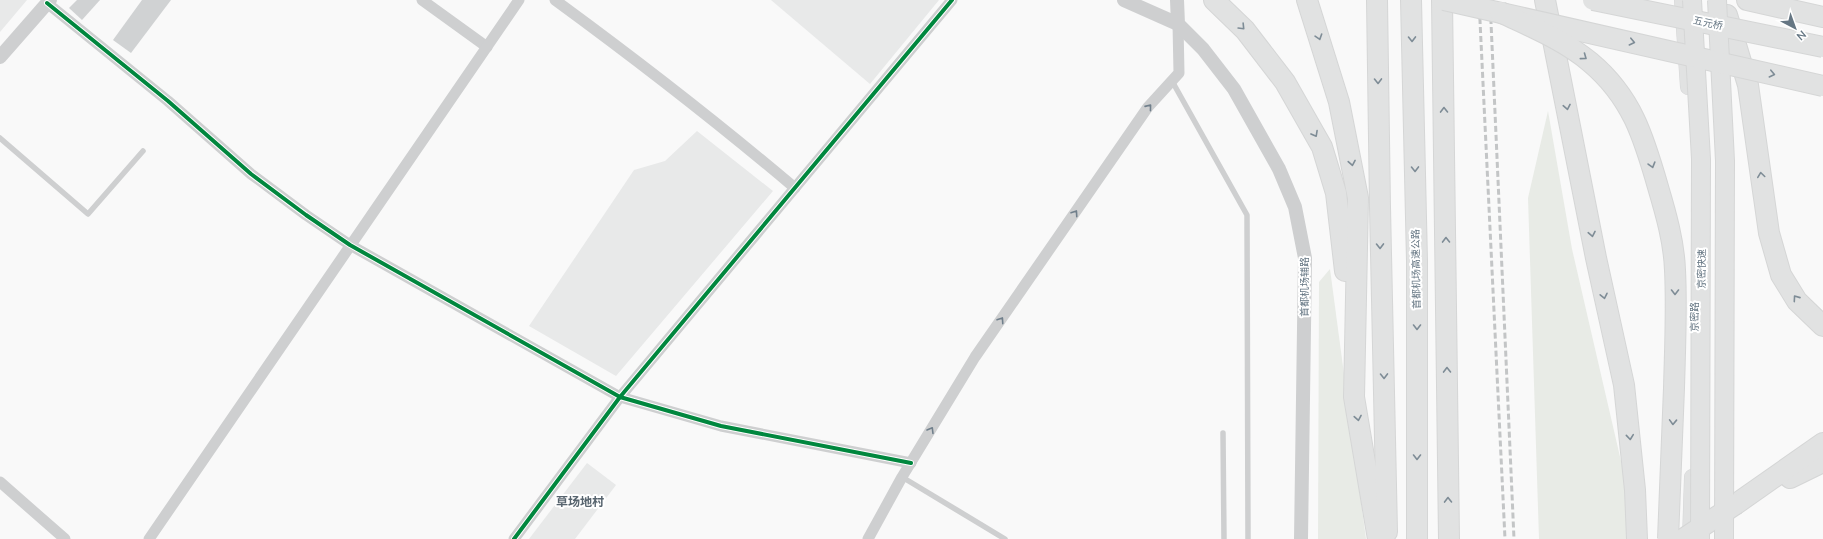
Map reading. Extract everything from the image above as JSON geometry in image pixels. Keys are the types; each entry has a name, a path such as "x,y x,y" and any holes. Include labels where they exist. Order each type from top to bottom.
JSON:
{"highway":[{"path":"1214,0 1245,30 1285,82 1322,146 1336,194 1343,244 1354,397 1378,539"},
{"path":"1307,0 1339,102 1358,198 1354,397"},
{"path":"1377,0 1380,207 1388,539"},
{"name":"首都机场高速公路","path":"1411,0 1417,260 1417,539"},
{"path":"1449,539 1443,0 1823,86"},
{"path":"1545,0 1596,258 1624,385 1635,490 1637,539"},
{"name":"五元桥","path":"1593,0 1823,47"},
{"name":"京密快速","path":"1692,0 1701,159 1700,539"},
{"path":"1747,0 1823,17"},
{"path":"1723,5 1748,85 1769,233 1781,276 1797,302 1823,326"},
{"path":"1723,5 1725,161 1724,539"},
{"path":"1500,12 1568,46 1590,62 1609,81 1623,99 1635,118 1644,138 1666,215 1675,269 1675,342 1668,539"},
{"path":"1683,539 1823,443"},
{"path":"1736,504 1823,462"}],"main road":[{"name":"京密路","path":"1682,0 1693,164 1694,373 1690,539"}],"street":[{"path":"422,0 487,46"},
{"path":"149,539 519,0"},
{"path":"555,0 638,61 740,141 795,188"},
{"path":"514,539 620,397 952,0"},
{"path":"1124,0 1178,24"},
{"path":"868,539 902,477 989,338 1148,107 1179,73 1177,0"},
{"path":"0,57 48,1 168,101 251,174 306,215 350,245 620,397 721,426 911,463"},
{"name":"首都机场辅路","path":"1178,24 1203,49 1234,89 1279,169 1295,208 1305,258 1301,539"},
{"path":"0,482 65,539"}],"lane":[{"path":"1172,81 1247,215 1248,539"},
{"path":"0,138 88,214 143,151"},
{"path":"1223,433 1224,539"},
{"path":"902,477 1005,539"}],"shaded area":[{"path":"0,0 27,0 0,32"},
{"path":"771,0 939,0 870,84"},
{"path":"1548,111 1572,249 1639,539 1539,539 1528,198"},
{"path":"697,131 773,191 616,376 529,326 634,170 665,161"},
{"path":"1330,269 1366,539 1318,539 1319,282"},
{"path":"587,463 616,485 575,539 529,539"}],"building":[{"path":"77,0 100,0 82,20 69,8"},
{"path":"142,0 171,0 131,53 113,40"}],"railway":[{"path":"1479,0 1505,539"},
{"path":"1490,0 1514,539"}],"cycle path":[{"path":"514,539 620,397 952,0"},
{"path":"47,3 168,101 251,174 306,215 350,245 620,397 721,426 911,463"}],"district":[{"name":"草场地村","path":"580,501"}]}
